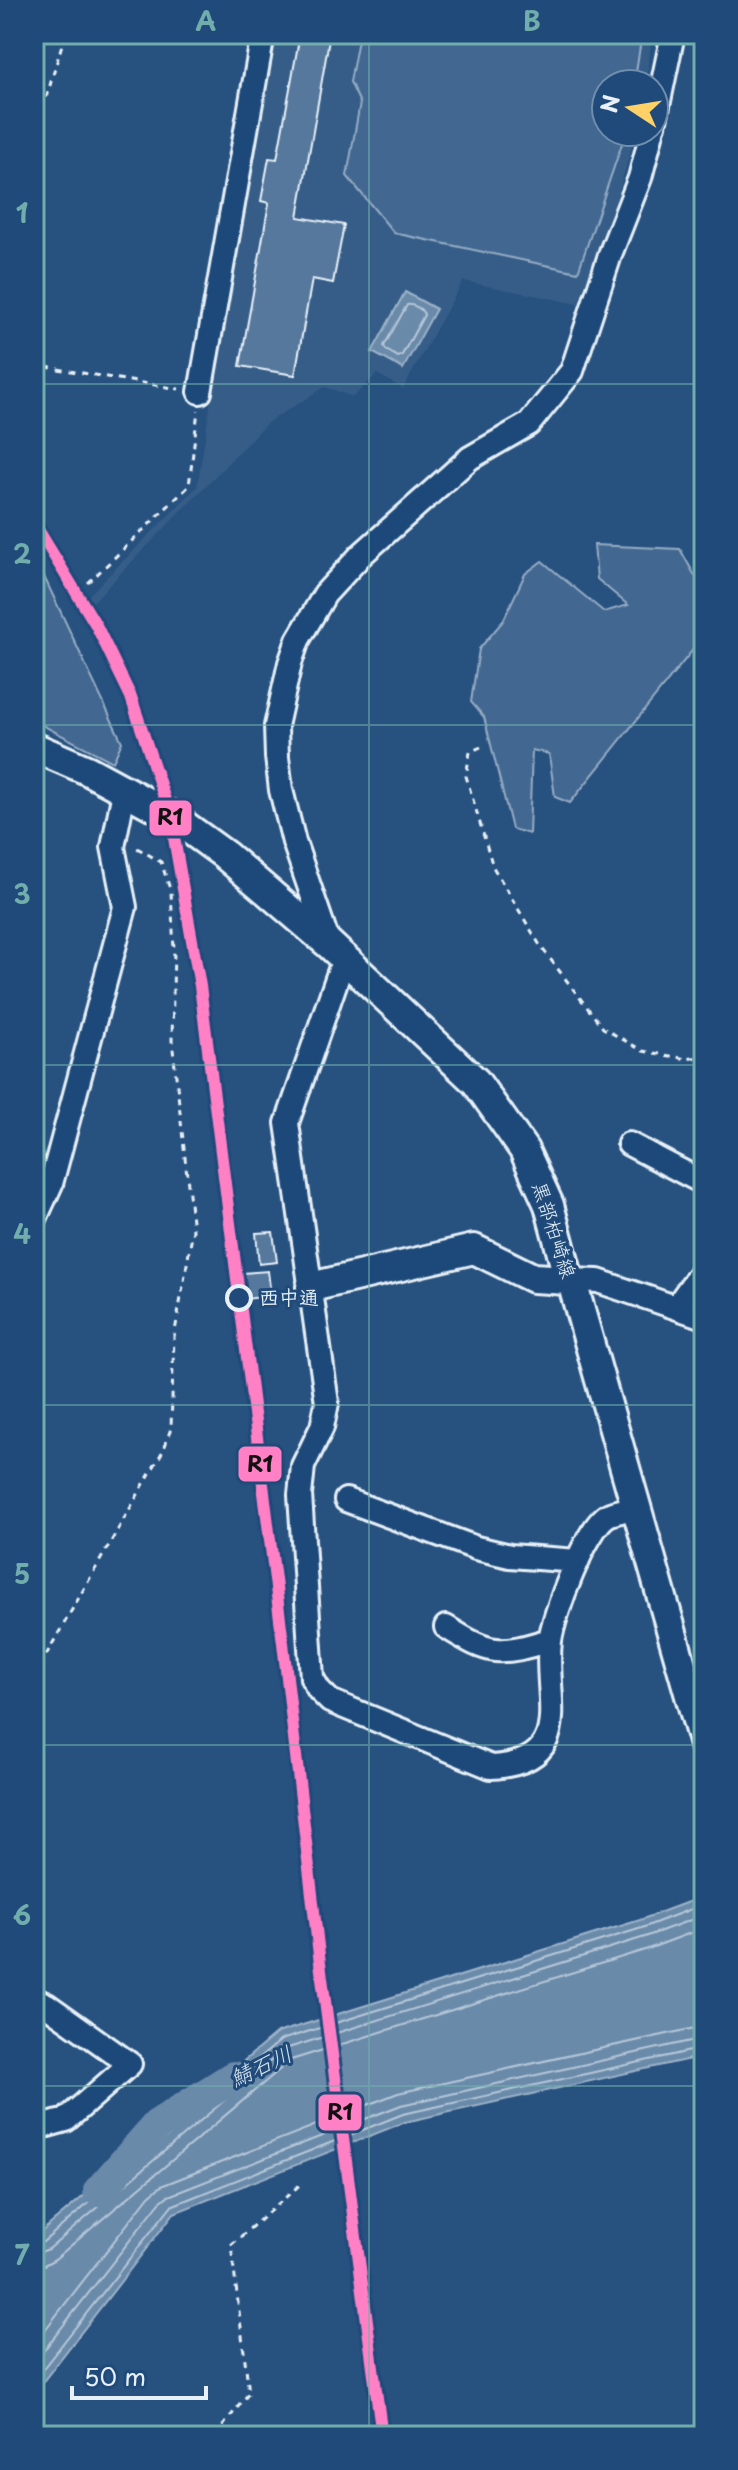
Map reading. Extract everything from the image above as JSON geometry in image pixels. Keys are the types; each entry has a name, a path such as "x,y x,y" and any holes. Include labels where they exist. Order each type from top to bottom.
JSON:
{"main road":[{"name":"黒部柏崎線","path":"34,747 87,770 170,815 225,855 337,951 476,1082 514,1134 549,1205 637,1507 698,1694 704,1745"},
{"path":"311,1287 474,1249 533,1278 569,1280"}],"street":[{"path":"200,392 263,34"},
{"path":"666,68 673,34"},
{"path":"637,1507 607,1516 596,1525 562,1598 550,1640 553,1721 547,1737 533,1757 511,1766 491,1767 330,1701 312,1678 300,1495 303,1466 322,1427 327,1403 287,1123 337,951 294,842 281,790 276,726 298,640 325,594 361,555 470,458 529,424 572,371 648,148"},
{"path":"34,1221 51,1184 125,907 113,847 124,792"},
{"path":"629,1144 704,1183"},
{"path":"676,1307 704,1268"},
{"path":"569,1280 598,1281 704,1317"},
{"path":"346,1500 476,1548 510,1556 578,1561"},
{"path":"446,1627 487,1650 509,1650 550,1640"},
{"path":"34,1999 130,2064 66,2120 34,2131"}],"path":[{"path":"34,118 46,99 65,34"},
{"path":"34,365 200,392 189,486 88,583"},
{"path":"481,747 470,752 466,776 493,867 541,947 603,1028 643,1051 687,1059 704,1056"},
{"path":"34,1676 164,1449 171,1428 174,1337 193,1230 172,1040 174,950 171,892 161,862 126,842 113,847"},
{"path":"215,2436 249,2393 231,2245 302,2183"}],"shaded area":[{"path":"270,34 652,34 648,68 590,68 590,148 631,148 615,205 578,304 463,281 403,389 377,374 353,397 325,387 267,423 88,607 85,599 197,487"},
{"path":"359,34 642,34 637,68 590,68 590,148 621,148 578,272 394,233 347,176 360,103 350,82"},
{"path":"594,545 680,549 704,592 704,636 570,803 555,797 549,754 532,750 529,834 512,829 484,717 471,702 479,649 503,621 525,574 542,561 604,612 628,605 597,579"},
{"path":"34,560 122,742 113,762 34,721"}],"water":[{"path":"405,292 436,309 403,369 372,352"},
{"path":"704,1896 704,2056 405,2122 174,2213 34,2393 34,2238 277,2033 640,1920"}],"building":[{"path":"300,34 330,34 298,217 344,225 333,283 312,279 295,375 240,366 269,203 261,201 269,158 277,159"},
{"path":"273,1232 277,1262 259,1264 256,1233"},
{"path":"268,1271 271,1296 246,1299 243,1273"}],"waterway":[{"name":"鯖石川","path":"99,2191 157,2125 233,2077"}],"transit line":[{"name":"R1","path":"34,523 96,625 131,697 170,815 200,986 319,1955 382,2436"}],"place":[{"name":"西中通","path":"239,1298"}]}
